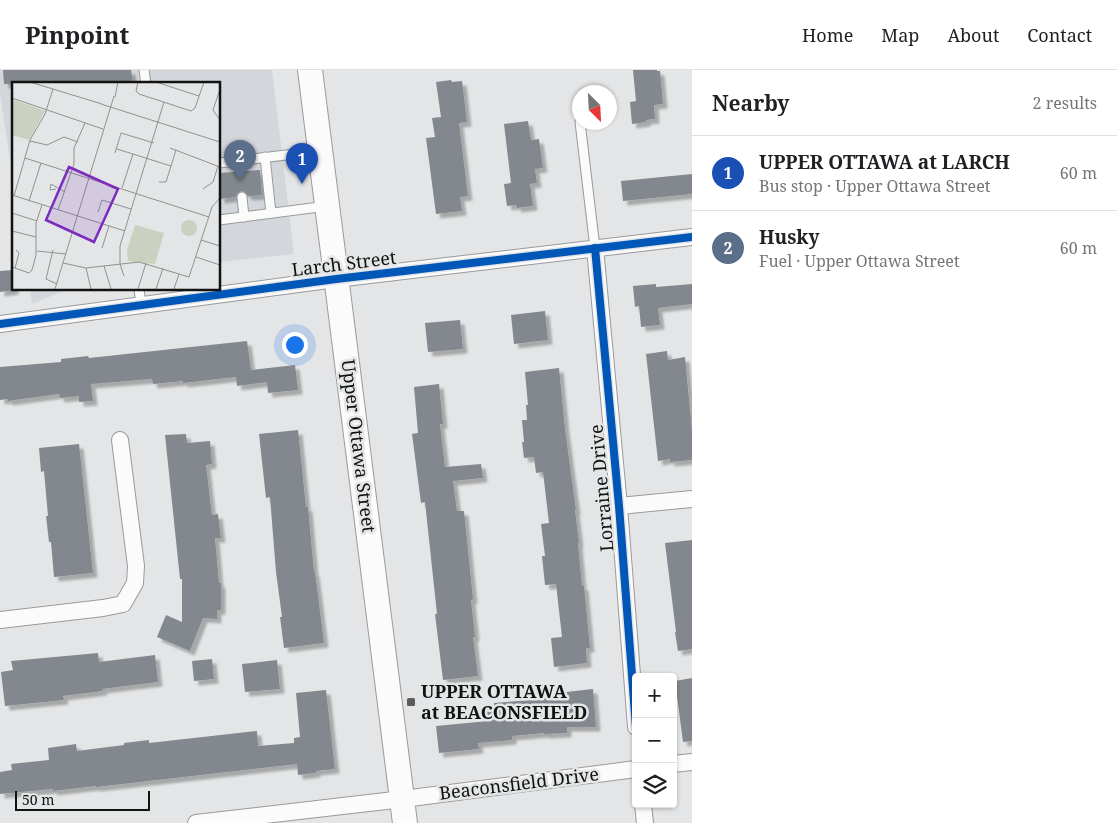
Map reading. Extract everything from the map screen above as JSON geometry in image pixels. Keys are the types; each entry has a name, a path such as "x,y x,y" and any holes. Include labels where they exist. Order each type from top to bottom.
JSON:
{"main road":[{"name":"Upper Ottawa Street","path":"310,70 405,823"}],"street":[{"name":"Larch Street","path":"0,324 336,279 692,237"},
{"name":"Lorraine Drive","path":"595,248 619,506 635,718"},
{"path":"0,620 123,604 135,583 136,566 120,440"},
{"path":"619,506 692,499"},
{"path":"677,764 692,762"},
{"name":"Beaconsfield Drive","path":"196,823 632,770"},
{"path":"643,808 645,823"}],"lane":[{"path":"581,130 595,248"},
{"path":"220,163 320,151"},
{"path":"265,158 271,213"},
{"path":"237,161 239,172"},
{"path":"242,197 244,216"},
{"path":"220,220 327,206"},
{"path":"139,290 140,305"}],"shaded area":[{"path":"0,70 272,70 294,254 220,262 220,82 12,82 12,171 0,95"},
{"path":"30,290 66,290 32,304"}],"building":[{"path":"3,70 131,70 133,82 12,82 12,84 4,84"},
{"path":"633,70 660,71 663,104 654,105 655,119 632,124 630,102 636,101"},
{"path":"451,80 452,82 462,81 467,122 459,123 468,196 460,197 462,211 436,214 426,138 435,137 432,118 441,117 436,82"},
{"path":"528,121 531,140 539,139 543,168 535,169 537,183 530,184 533,206 517,208 516,205 507,206 504,184 511,183 504,124"},
{"path":"260,170 262,195 248,196 245,192 241,191 236,197 220,199 220,173"},
{"path":"692,174 692,194 623,201 621,181"},
{"path":"12,270 12,290 14,290 0,292 0,271"},
{"path":"656,284 656,287 692,284 692,304 658,308 660,325 641,327 639,306 635,307 633,286"},
{"path":"545,311 548,340 514,344 511,315"},
{"path":"460,320 463,349 428,352 425,323"},
{"path":"247,341 251,370 295,365 298,390 268,393 267,382 237,386 236,377 183,383 183,381 153,384 152,379 91,384 93,401 79,402 79,396 60,398 59,394 8,401 8,399 0,400 0,367 61,362 61,359 88,356 89,358"},
{"path":"667,351 668,360 685,357 692,430 692,460 670,462 670,459 658,461 646,354"},
{"path":"559,368 590,648 586,648 587,663 554,667 551,638 562,637 556,584 545,585 542,556 545,556 541,524 549,523 543,472 536,473 534,457 524,458 522,420 527,420 526,405 528,405 525,372"},
{"path":"439,384 443,424 440,424 445,467 481,464 483,478 453,481 457,511 464,511 473,599 471,600 475,637 473,637 478,676 443,680 425,502 421,503 412,434 418,433 414,387"},
{"path":"298,430 324,643 284,648 270,497 266,498 259,434"},
{"path":"186,434 187,443 210,441 212,464 206,465 212,515 218,514 221,538 215,538 219,583 221,583 221,610 217,610 217,619 203,618 190,651 157,637 166,615 182,622 182,579 180,579 165,435"},
{"path":"79,444 93,573 54,577 51,542 49,542 46,516 48,516 44,471 41,472 39,448"},
{"path":"692,540 692,649 678,651 665,543"},
{"path":"98,653 99,662 155,655 158,682 63,696 64,700 5,706 1,672 13,670 11,661"},
{"path":"212,659 214,679 194,681 192,661"},
{"path":"277,660 280,689 245,692 242,664"},
{"path":"692,678 692,741 683,742 677,696 677,681"},
{"path":"593,689 596,727 567,727 567,733 512,736 512,740 478,743 479,749 439,753 436,726 488,721 487,712 494,711 494,703 530,700 530,695"},
{"path":"326,690 335,769 298,775 297,764 96,787 0,794 0,772 12,770 11,764 49,760 48,748 76,744 77,751 149,740 149,743 257,731 258,746 294,743 294,738 300,737 296,693"}],"cycle path":[{"path":"0,324 336,279 692,237"},
{"path":"595,248 619,506 635,718"}],"place":[{"name":"Husky","path":"240,181"},
{"name":"UPPER OTTAWA at LARCH","path":"302,184"},
{"name":"UPPER OTTAWA at BEACONSFIELD","path":"411,702"}]}
